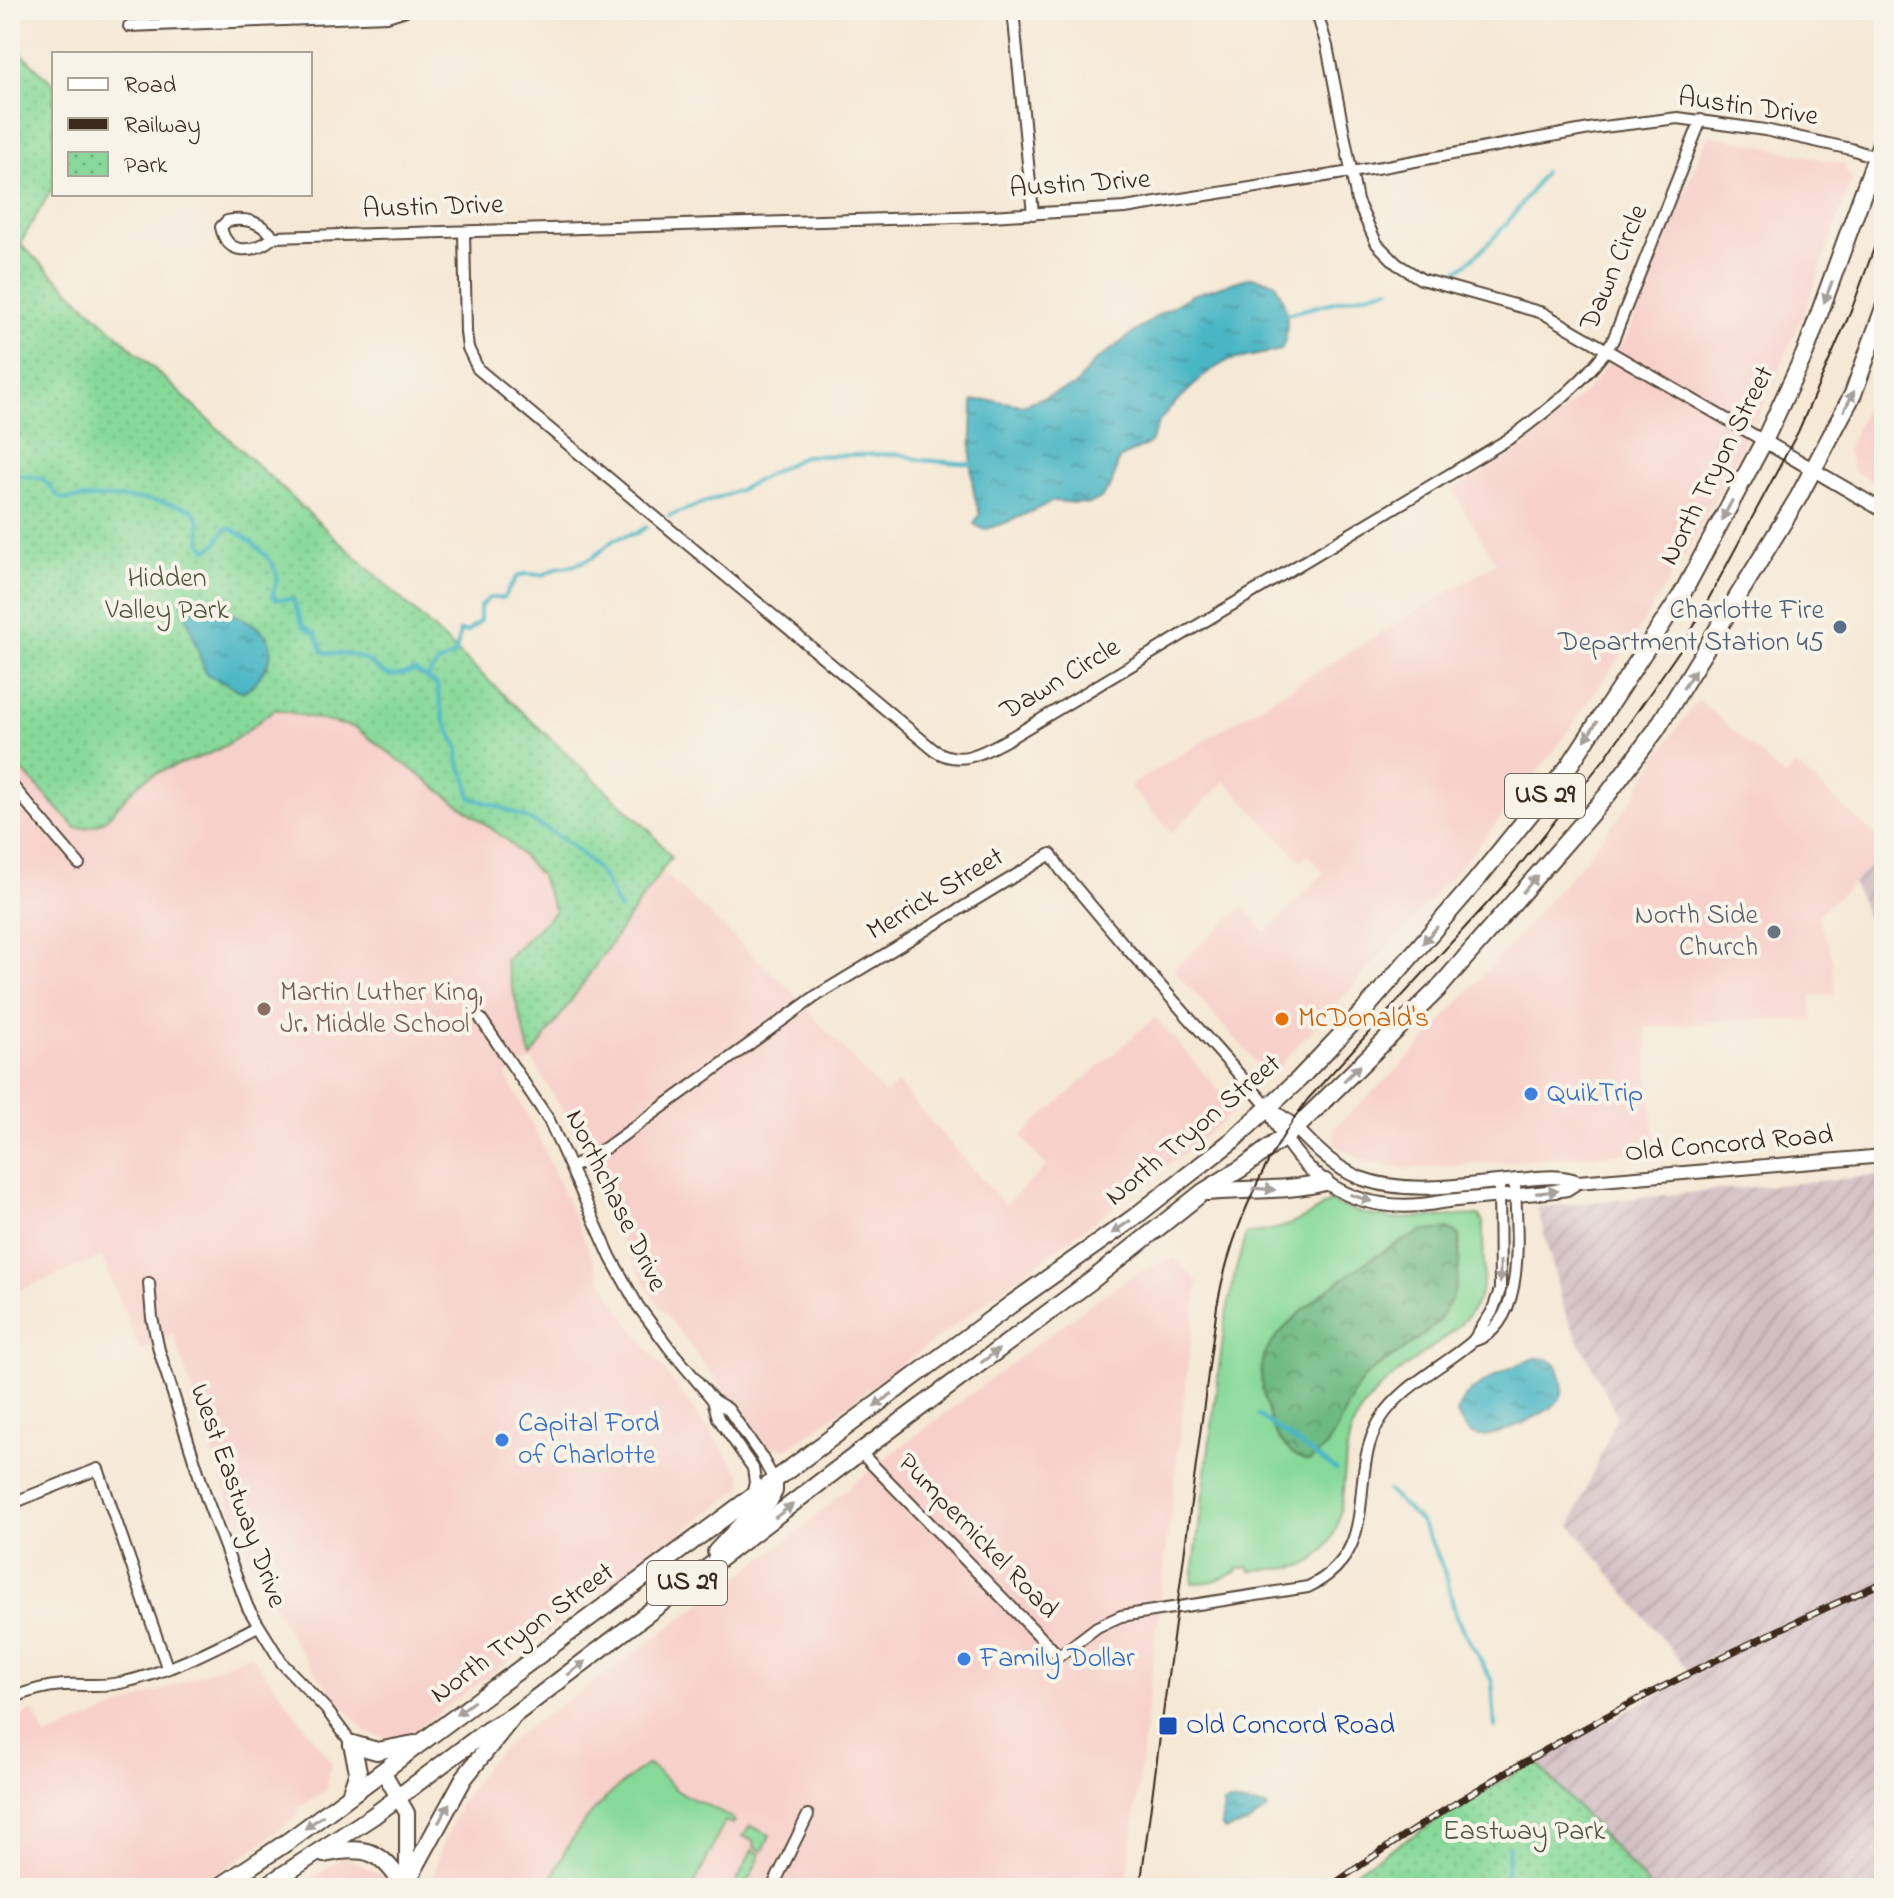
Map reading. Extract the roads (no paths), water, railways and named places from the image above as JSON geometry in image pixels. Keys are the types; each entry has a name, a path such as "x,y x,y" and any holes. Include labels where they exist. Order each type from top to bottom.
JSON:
{"main road":[{"name":"North Tryon Street","path":"218,1888 383,1771 1013,1303 1132,1219 1269,1108 1371,1002 1475,882 1569,766 1682,594 1764,441 1805,353 1884,135"},
{"name":"North Tryon Street","path":"263,1888 315,1857 488,1730 514,1715 1091,1281 1203,1192 1290,1133 1438,989 1608,794 1656,730 1798,498 1853,394 1884,308"},
{"path":"1203,1192 1242,1188 1288,1190 1325,1182"},
{"path":"688,1583 745,1521 769,1501 774,1491 774,1480"},
{"path":"406,1886 464,1778 514,1715"},
{"path":"350,1795 358,1771 352,1744 377,1751 419,1743"},
{"path":"383,1771 405,1806 408,1820 406,1886"},
{"path":"315,1857 363,1850 391,1866 406,1886"}],"street":[{"path":"244,10 244,22"},
{"path":"129,26 387,16 406,10"},
{"path":"1013,10 1033,214"},
{"path":"1316,10 1327,46 1357,201 1377,244 1397,264 1421,279 1543,313 1884,511"},
{"name":"Austin Drive","path":"274,237 255,221 242,218 227,221 221,227 224,240 234,248 244,250 274,237 1033,214 1145,206 1595,128 1678,118 1765,130 1878,158"},
{"name":"Dawn Circle","path":"464,232 466,332 468,348 478,369 934,750 951,758 978,755 1010,738 1512,437 1572,387 1607,350 1617,331 1701,120"},
{"path":"10,783 79,864"},
{"name":"Merrick Street","path":"571,1168 607,1147 816,996 1051,854 1125,946 1269,1108"},
{"name":"Northchase Drive","path":"481,1019 549,1120 594,1222 632,1295 670,1349 713,1400 728,1409 774,1480"},
{"name":"Old Concord Road","path":"1269,1108 1290,1133 1341,1169 1382,1185 1409,1187 1556,1177 1578,1182 1884,1156"},
{"name":"Old Concord Road","path":"1290,1133 1296,1156 1325,1182 1359,1198 1399,1205 1561,1190 1578,1182"},
{"path":"1473,1341 1485,1336 1494,1327 1506,1310 1512,1293 1516,1270 1515,1180"},
{"path":"1473,1341 1492,1312 1500,1290 1499,1181"},
{"name":"West Eastway Drive","path":"149,1283 157,1340 207,1500 248,1608 282,1663 326,1709 352,1744"},
{"name":"Pumpernickel Road","path":"860,1452 1059,1656 1114,1618 1296,1590 1326,1576 1343,1559 1357,1535 1369,1450 1379,1422 1395,1401 1473,1341"},
{"name":"Northchase Drive","path":"713,1400 718,1418 753,1468 755,1482 752,1496"},
{"path":"10,1504 98,1469 167,1667"},
{"path":"10,1699 32,1689 122,1683 167,1667 258,1626"},
{"path":"772,1888 808,1815"}],"water":[{"path":"1251,277 1274,282 1282,298 1287,324 1281,350 1227,361 1207,373 1170,408 1159,422 1150,443 1119,459 1111,486 1101,498 1089,504 1054,501 984,530 974,524 980,514 972,473 973,401 991,400 1022,405 1075,386 1093,363 1158,315 1192,295"},
{"path":"189,596 245,619 269,640 270,659 248,689 241,691 206,674 182,602"},
{"path":"1536,1358 1547,1359 1557,1365 1562,1388 1557,1402 1523,1423 1496,1433 1477,1436 1467,1430 1457,1413 1468,1395 1502,1372"},
{"path":"1229,1802 1268,1809 1248,1823 1225,1830 1221,1826 1224,1804"}],"waterway":[{"path":"1457,271 1505,226 1544,172"},
{"path":"1286,314 1390,288"},
{"path":"669,516 739,490 804,456 900,454 921,460 972,464"},
{"path":"10,476 43,479 64,499 144,500 191,509 199,520 201,543 208,550 217,543 225,529 230,528 244,536 274,568 277,577 272,595 276,599 293,599 303,626 316,634 323,652 356,656 387,675 415,671 437,685 443,718 459,749 458,761 471,798 506,809 557,835 599,872 620,910"},
{"path":"427,678 437,664 456,654 460,631 467,632 480,621 480,607 489,598 503,598 517,577 524,574 543,575 559,567 572,566 592,558 615,539 646,527"},
{"path":"1258,1415 1336,1470"},
{"path":"1388,1491 1420,1521 1431,1541 1446,1575 1456,1617 1492,1681 1495,1727"},
{"path":"1505,1888 1509,1846"}],"tram line":[{"path":"1140,1888 1217,1306 1231,1250 1250,1198 1276,1148 1307,1100 1504,885 1605,758 1686,641 1798,432 1851,311 1884,221"}],"railway":[{"path":"1328,1888 1460,1800 1598,1721 1740,1648 1884,1582"}],"place":[{"name":"Charlotte Fire Department Station 45","path":"1840,627"},
{"name":"North Side Church","path":"1774,932"},
{"name":"Martin Luther King, Jr. Middle School","path":"264,1009"},
{"name":"McDonald's","path":"1282,1019"},
{"name":"QuikTrip","path":"1531,1094"},
{"name":"Capital Ford of Charlotte","path":"502,1440"},
{"name":"Family Dollar","path":"964,1659"},
{"name":"Old Concord Road","path":"1168,1726"}],"park label":[{"name":"Hidden Valley Park","path":"167,595"},
{"name":"Eastway Park","path":"1524,1832"}]}
